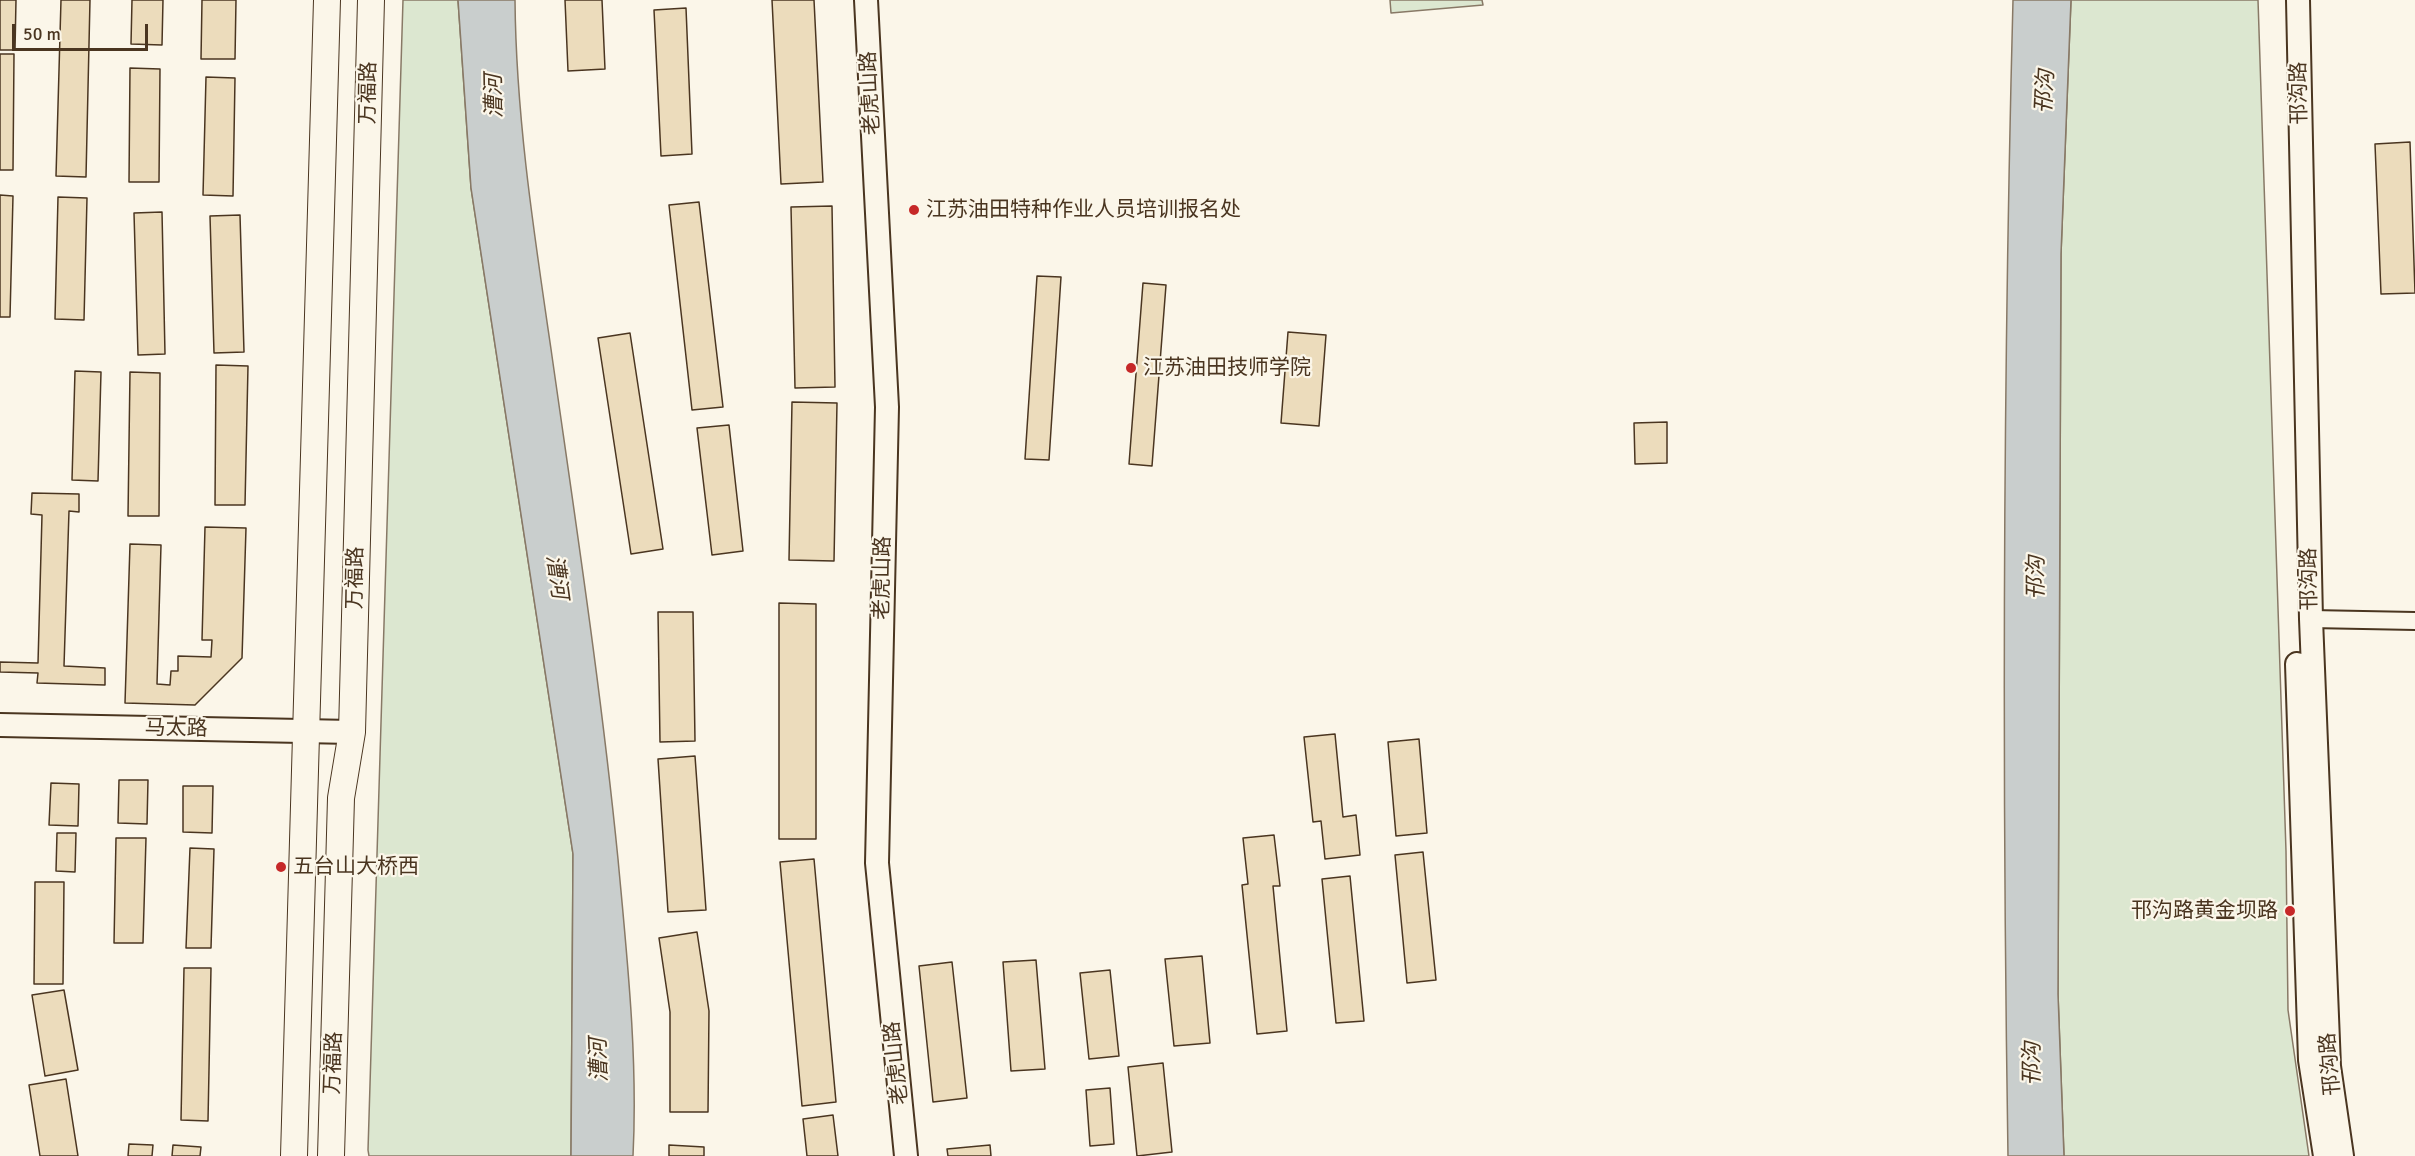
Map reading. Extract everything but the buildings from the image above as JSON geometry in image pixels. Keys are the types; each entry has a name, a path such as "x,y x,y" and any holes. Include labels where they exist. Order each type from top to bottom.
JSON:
{"main road":[{"name":"万福路","path":"294,1156 308,732 327,0"},
{"name":"万福路","path":"331,1156 341,798 352,732 371,0"},
{"name":"老虎山路","path":"866,0 887,406 877,863 906,1156"},
{"name":"邗沟路","path":"2283,0 2296,631 2310,1048 2325,1156"},
{"name":"邗沟路","path":"2298,0 2311,619 2329,1066 2342,1156"},
{"name":"马太路","path":"0,725 352,732"}],"street":[{"path":"2311,619 2415,621"}],"green space":[{"path":"403,0 458,0 471,188 573,854 571,1156 369,1156 368,1150"},
{"path":"1390,0 1482,0 1483,5 1391,13"},
{"path":"2071,0 2258,0 2286,851 2288,1010 2309,1156 2064,1156 2058,994 2061,254"}],"water":[{"name":"漕河","path":"458,0 515,0 519,88 527,175 596,667 618,859 633,1044 633,1156 571,1156 573,854 471,188"},
{"name":"邗沟","path":"2013,0 2071,0 2061,254 2058,994 2064,1156 2008,1156 2005,578 2007,289"}],"place":[{"name":"江苏油田特种作业人员培训报名处","path":"914,210"},
{"name":"江苏油田技师学院","path":"1131,368"},
{"name":"五台山大桥西","path":"281,867"},
{"name":"邗沟路黄金坝路","path":"2290,911"}]}
